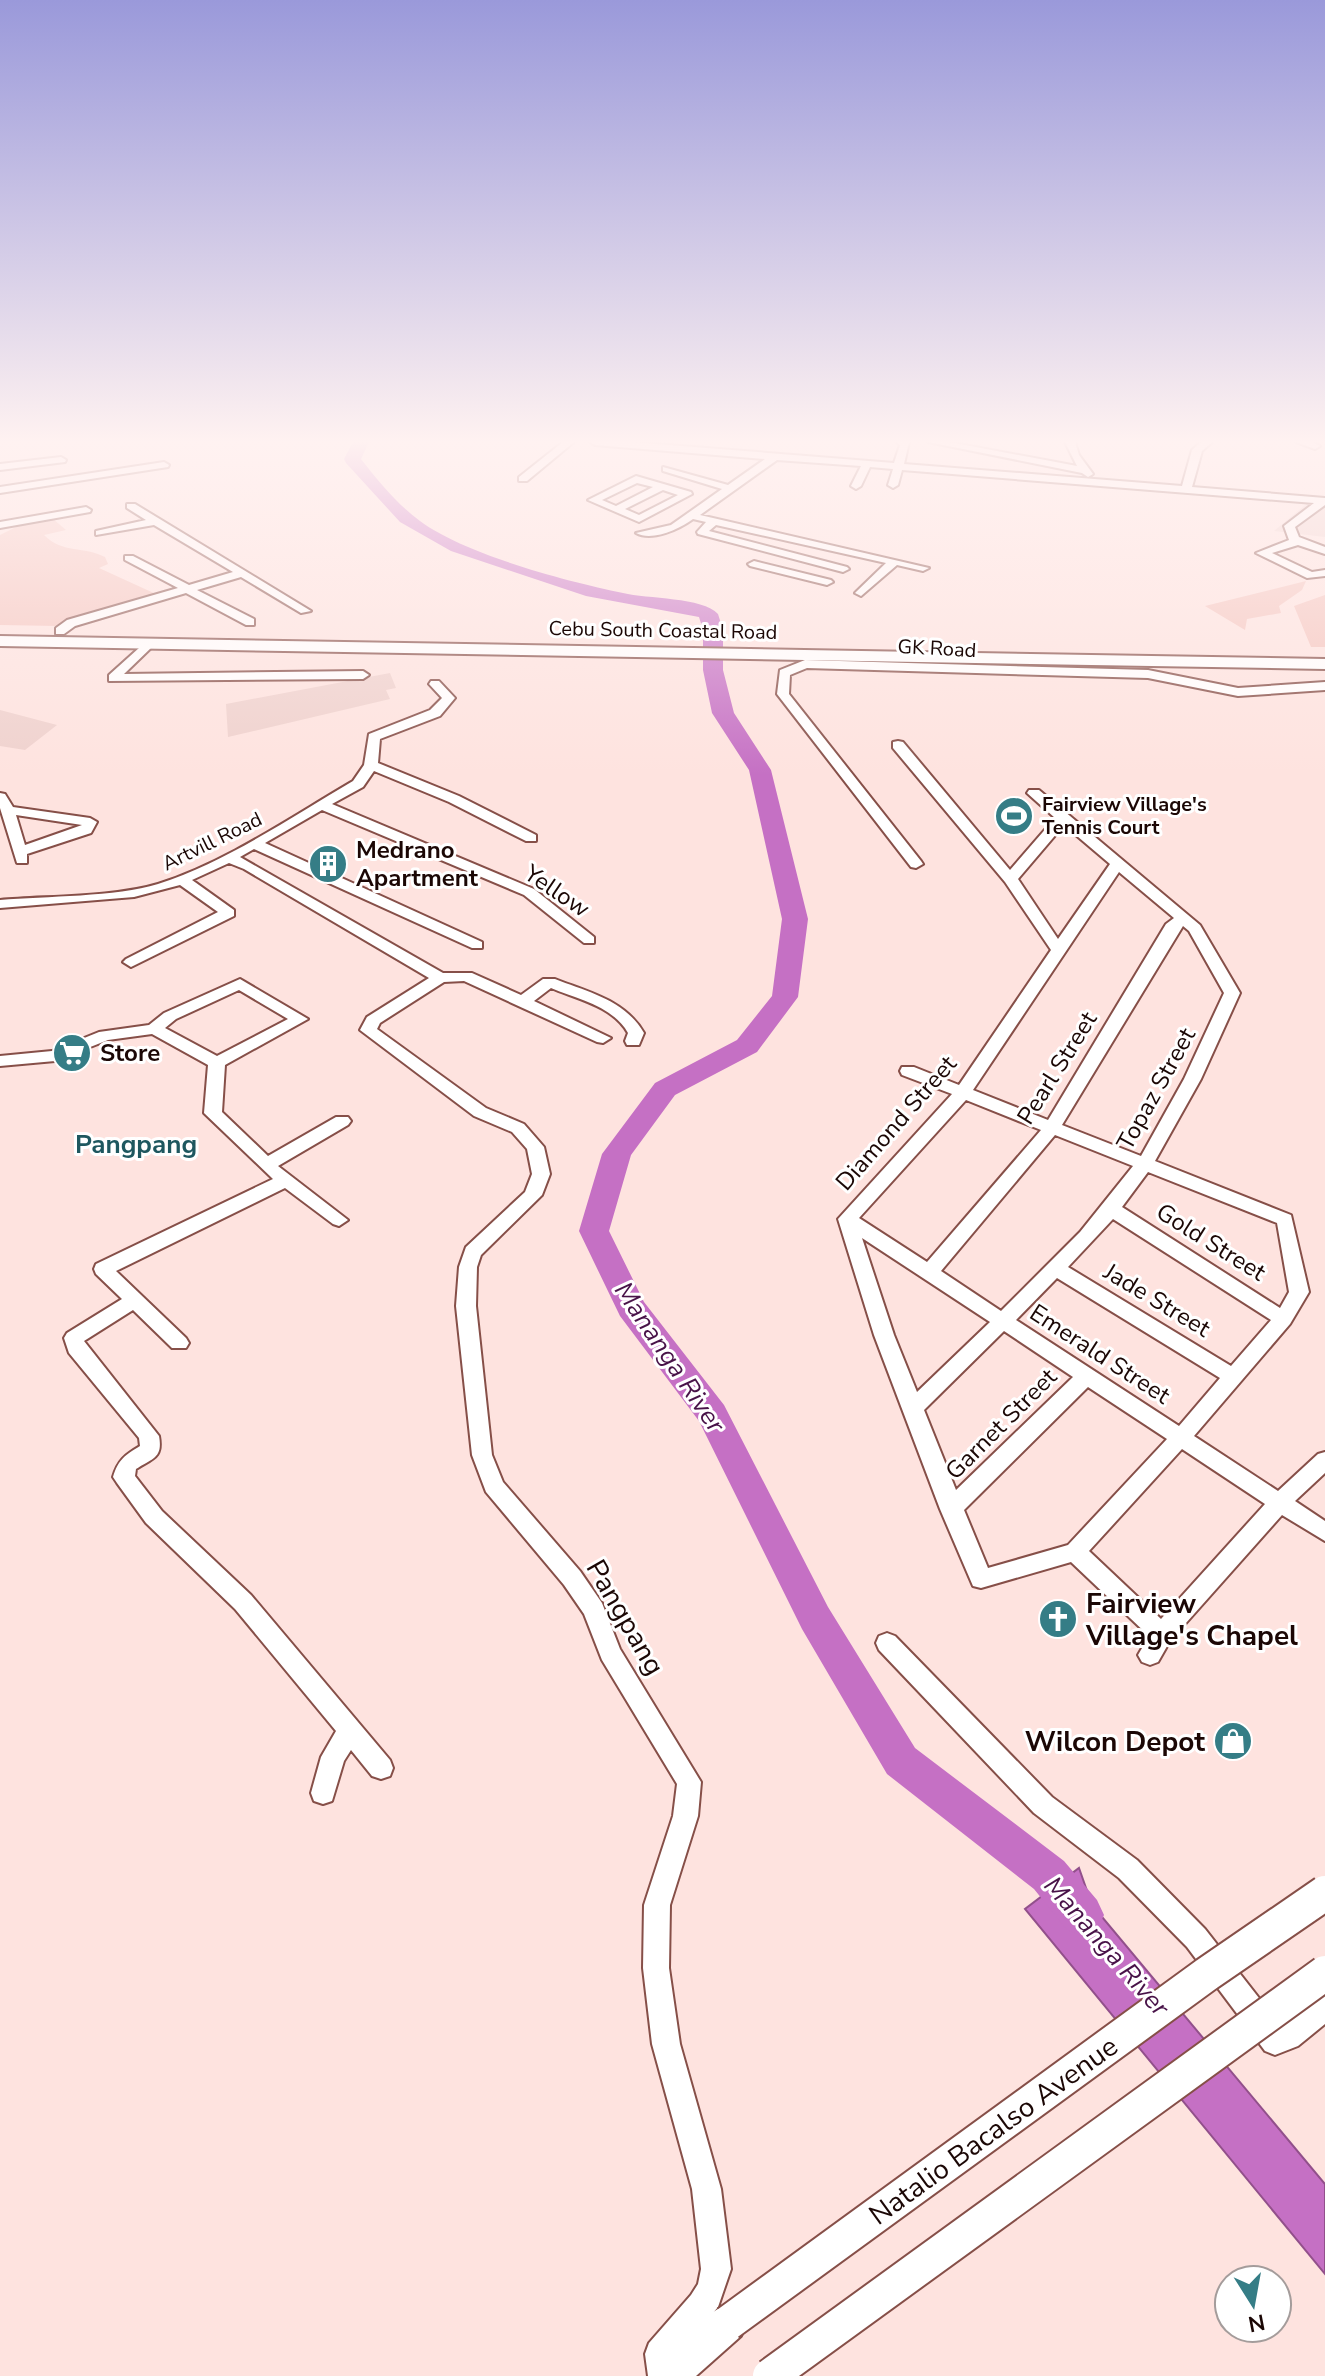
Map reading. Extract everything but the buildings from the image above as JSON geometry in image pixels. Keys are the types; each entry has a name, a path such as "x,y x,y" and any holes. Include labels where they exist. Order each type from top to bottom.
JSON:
{"highway":[{"name":"Cebu South Coastal Road","path":"0,630 402,644"},
{"name":"Cebu South Coastal Road","path":"0,641 942,652 1325,653"},
{"name":"Cebu South Coastal Road","path":"942,652 1325,664"}],"main road":[{"name":"Natalio Bacalso Avenue","path":"665,2376 728,2323 1207,1974 1325,1893"},
{"path":"770,2376 1325,1973"}],"street":[{"path":"209,553 305,611"},
{"path":"766,553 751,568 827,582"},
{"path":"776,553 843,569"},
{"path":"851,553 923,568"},
{"path":"1262,553 1311,576 1325,569"},
{"path":"817,592 860,555"},
{"path":"129,558 250,622"},
{"path":"861,593 894,562"},
{"path":"60,631 71,623 242,573"},
{"path":"149,643 113,678 363,675"},
{"name":"GK Road","path":"916,864 783,694 784,673 793,667 941,667 1148,674 1260,693 1325,686"},
{"path":"435,684 449,698 435,713 374,737 371,765 454,799 531,838"},
{"path":"898,745 1010,879 1059,951"},
{"name":"Artvill Road","path":"0,904 134,893 183,880 229,858 358,784 371,765"},
{"name":"Topaz Street","path":"915,1407 1111,1209 1143,1165 1202,1061 1232,993 1195,928 1034,793"},
{"path":"4,803 90,822 86,830 22,856 4,803"},
{"name":"Yellow","path":"322,805 529,892 589,940"},
{"path":"1010,879 1063,817"},
{"path":"254,844 477,945"},
{"path":"229,858 249,866 440,978 466,976 603,1038"},
{"name":"Diamond Street","path":"1075,1552 981,1579 884,1335 847,1219 961,1095 1118,862"},
{"path":"131,962 229,913 183,880"},
{"name":"Pearl Street","path":"928,1274 1050,1130 1174,924 1185,919"},
{"name":"Pangpang","path":"440,978 373,1020 368,1030 480,1112 523,1132 535,1147 541,1174 533,1195 473,1252 468,1267 466,1306 482,1455 494,1486 572,1578 594,1610 610,1653 689,1782 690,1797 667,1865 655,1919 658,1981 666,2043 696,2136 712,2200 715,2276 707,2298 660,2354 665,2376"},
{"path":"522,1002 549,982 622,1015 633,1023 636,1033 633,1041"},
{"path":"0,1061 55,1056 105,1036 154,1029 170,1016 240,984 300,1019 217,1063"},
{"path":"154,1029 217,1063"},
{"path":"217,1063 213,1113 266,1165 339,1220"},
{"path":"908,1071 1050,1130 1285,1219 1299,1292 1283,1319 1181,1437 1075,1552 1162,1634"},
{"path":"266,1165 342,1121"},
{"path":"179,1343 103,1269 286,1180"},
{"name":"Gold Street","path":"1111,1209 1283,1319"},
{"name":"Emerald Street","path":"847,1219 1325,1532"},
{"name":"Jade Street","path":"1055,1268 1232,1376"},
{"path":"135,1300 80,1330 74,1338 76,1348 149,1436 151,1449 127,1465 124,1477 154,1517 243,1602 381,1768"},
{"name":"Garnet Street","path":"951,1509 1087,1376"},
{"path":"1150,1655 1162,1634 1279,1503 1325,1460"},
{"path":"887,1643 1043,1805 1128,1869 1196,1938 1275,2041 1288,2036 1325,2007"},
{"path":"323,1793 333,1757 350,1730"}],"shaded area":[{"path":"0,553 92,553 105,557 108,564 99,568 158,595 58,626 0,625"},
{"path":"1306,581 1302,590 1279,606 1281,613 1247,619 1245,630 1205,606"},
{"path":"1325,595 1325,647 1311,647 1294,606"},
{"path":"390,673 396,688 386,690 390,699 228,737 226,704"},
{"path":"0,710 57,725 25,750 0,746"}],"water":[{"path":"1079,1868 1092,1905 1325,2184 1325,2274 1025,1909"}],"waterway":[{"name":"Mananga River","path":"471,553 592,592 708,614 713,630 713,670 723,713 760,770 795,919 785,997 747,1046 665,1089 617,1154 594,1231 631,1308 712,1414 815,1618 901,1761 1049,1875 1082,1915"}],"place":[{"name":"Fairview Village's Tennis Court","path":"1014,816"},
{"name":"Medrano Apartment","path":"328,864"},
{"name":"Store","path":"72,1053"},
{"name":"Fairview Village's Chapel","path":"1058,1619"},
{"name":"Wilcon Depot","path":"1233,1741"}],"district":[{"name":"Pangpang","path":"136,1144"}]}
